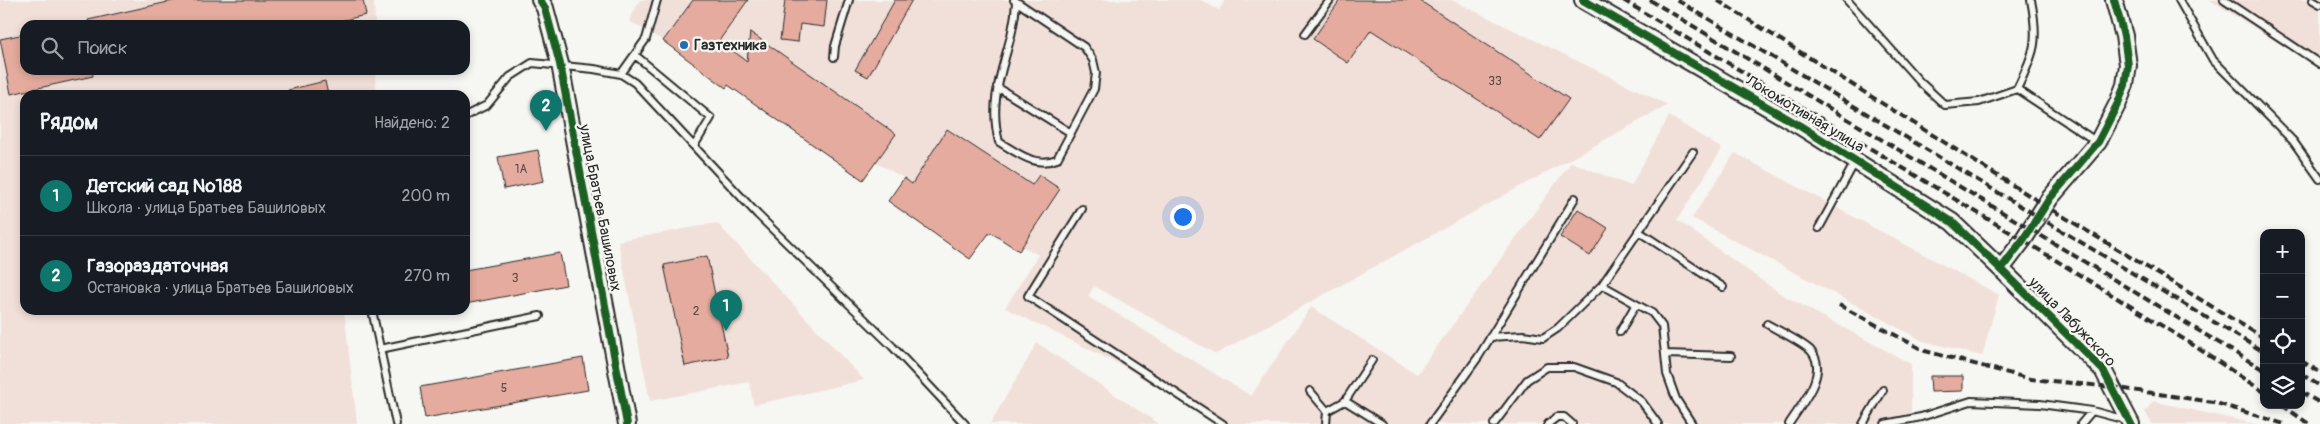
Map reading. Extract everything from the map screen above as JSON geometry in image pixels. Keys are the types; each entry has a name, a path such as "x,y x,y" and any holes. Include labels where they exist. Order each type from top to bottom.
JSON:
{"street":[{"name":"улица Братьев Башиловых","path":"540,0 545,8 560,64 627,424"},
{"name":"Локомотивная улица","path":"1583,0 1856,160 1952,222 2001,268"},
{"path":"2001,268 2026,235 2050,198 2098,142 2121,94 2128,65 2124,36 2114,0"},
{"name":"улица Лабужского","path":"2001,268 2103,370 2131,423"}],"lane":[{"path":"622,74 646,38 657,0"},
{"path":"834,57 835,46 850,0"},
{"path":"1306,34 1330,0"},
{"path":"1847,0 1920,82 1945,105 1979,102 2017,89 2034,54 2036,24 2032,0"},
{"path":"2179,0 2213,60 2293,141 2320,179"},
{"path":"2224,0 2320,64"},
{"path":"2313,0 2320,4"},
{"path":"1015,1 1084,47 1093,60 1096,73 1094,88 1057,159 1047,163 1029,160 999,142 994,123 997,87 1016,15 1015,1"},
{"path":"635,55 711,118 694,146"},
{"path":"470,113 487,104 510,77 532,63 560,64 622,74 635,83 758,215 892,346 965,424"},
{"path":"997,87 1071,133"},
{"path":"2017,89 2098,142"},
{"path":"1490,337 1524,335 1543,338 1558,328 1602,285 1692,152"},
{"path":"1819,228 1856,160"},
{"path":"1430,424 1490,337 1575,198"},
{"path":"1082,209 1028,296 1223,424"},
{"path":"1638,231 1723,287"},
{"path":"1602,285 1652,313 1662,326 1667,374 1676,399 1692,424"},
{"path":"1620,332 1636,304"},
{"path":"373,315 396,424"},
{"path":"380,349 540,316"},
{"path":"1767,324 1811,351 1817,365 1815,383 1789,424"},
{"path":"1665,354 1731,356"},
{"path":"1327,411 1345,401 1372,360"},
{"path":"1494,424 1526,380 1547,367 1574,367 1616,382 1642,402 1658,424"},
{"path":"1863,424 1883,390"},
{"path":"1310,391 1327,411 1326,424"},
{"path":"1345,401 1382,424"},
{"path":"1886,424 1921,417 1971,401 2040,404 2092,411 2131,423"},
{"path":"2081,424 2092,411"},
{"path":"1548,424 1557,416 1564,417 1572,424"}],"shaded area":[{"path":"0,0 374,0 375,20 20,20 20,75 375,75 376,90 20,90 20,315 345,315 357,424 0,424"},
{"path":"640,0 1200,0 1219,10 1225,0 1452,0 1668,105 1216,354 1094,286 1088,296 1251,396 1311,307 1417,374 1571,162 1631,186 1669,116 1722,149 1677,220 1781,294 1911,364 1911,424 1217,424 1123,366 1005,308 1038,255 629,21"},
{"path":"2210,0 2320,0 2320,69"},
{"path":"1735,153 1999,295 1982,356 1923,341 1692,218"},
{"path":"717,223 864,380 754,405 749,382 650,401 618,241"},
{"path":"1037,343 1159,424 990,424"},
{"path":"2153,401 2255,424 2152,424 2145,412"}],"building":[{"path":"177,0 363,0 366,15 344,20 88,20"},
{"path":"693,0 748,0 719,41 747,61 750,32 896,134 863,180 728,85 726,88 663,41"},
{"path":"785,0 827,0 824,27 800,24 798,42 780,40"},
{"path":"895,0 912,0 868,77 855,70"},
{"path":"1340,0 1419,0 1569,99 1540,140 1371,30 1348,63 1313,39"},
{"path":"20,35 20,75 93,76 29,90 20,90 20,92 11,94 0,39"},
{"path":"325,81 327,90 288,90"},
{"path":"947,129 1032,185 1039,175 1060,189 1019,251 990,232 970,259 888,201 904,178 912,184"},
{"path":"538,150 544,181 504,189 498,157"},
{"path":"1578,209 1608,228 1590,256 1560,237"},
{"path":"560,253 566,285 470,303 470,269"},
{"path":"707,256 728,357 685,366 664,265"},
{"path":"583,358 588,390 425,418 420,387"},
{"path":"1930,376 1963,376 1963,391 1931,392"}],"railway":[{"path":"1623,0 2023,240 2190,343 2260,389"},
{"path":"1650,0 2260,368"},
{"path":"1677,0 2260,350"},
{"path":"1717,0 2046,206 2260,336"},
{"path":"1839,305 1925,351 2031,379 2112,387 2213,402 2284,424"},
{"path":"2305,363 2320,372"},
{"path":"2305,377 2320,386"},
{"path":"2305,394 2320,403"},
{"path":"2288,409 2309,424"}],"cycle path":[{"path":"540,0 545,8 560,64 627,424"},
{"path":"1583,0 1800,126 1952,222 2103,370 2131,424"},
{"path":"2001,269 2023,240 2050,198 2098,142 2118,103 2125,85 2128,65 2124,36 2114,0"}],"place":[{"name":"Газтехника","path":"684,45"},
{"name":"Газораздаточная","path":"546,131"},
{"name":"Детский сад №188","path":"726,331"}]}
